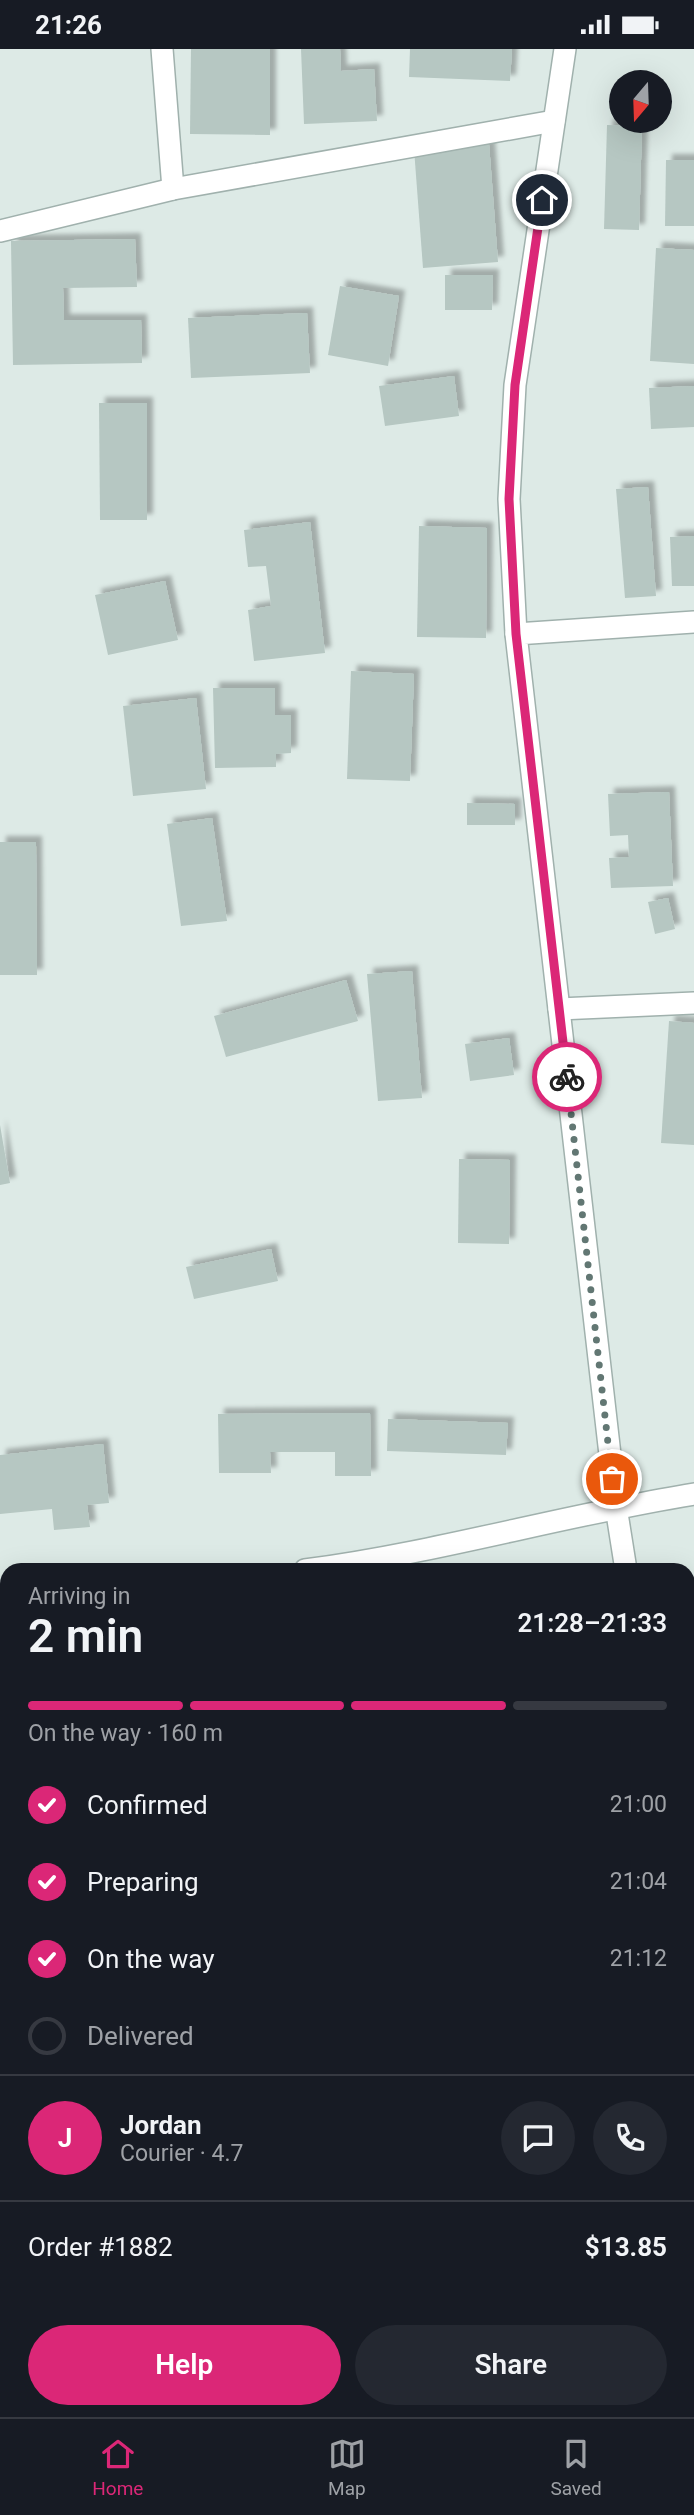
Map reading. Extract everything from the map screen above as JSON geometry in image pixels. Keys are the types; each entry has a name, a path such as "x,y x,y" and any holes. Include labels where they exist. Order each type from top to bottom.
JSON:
{"street":[{"path":"162,49 173,188"},
{"path":"565,49 515,385 509,499 516,634 615,1507 625,1563"},
{"path":"0,231 173,188 554,121"},
{"path":"516,634 694,622"},
{"path":"559,1009 694,1003"},
{"path":"357,1563 387,1559 615,1507 694,1494"}],"building":[{"path":"191,49 270,49 270,135 190,134"},
{"path":"301,49 340,49 341,71 374,69 377,121 304,124"},
{"path":"410,49 512,49 510,81 409,77"},
{"path":"609,125 609,133 642,133 639,230 604,229"},
{"path":"489,144 498,262 423,268 414,149"},
{"path":"666,160 694,160 694,226 665,226"},
{"path":"135,239 137,287 63,288 64,320 141,320 142,363 13,365 11,241"},
{"path":"656,248 694,250 694,364 650,361"},
{"path":"445,275 493,275 492,310 445,310"},
{"path":"340,286 399,296 388,366 328,355"},
{"path":"307,313 310,373 191,378 188,318"},
{"path":"454,376 459,416 385,426 379,386"},
{"path":"694,386 694,427 651,429 649,388"},
{"path":"99,403 147,403 147,520 100,520"},
{"path":"648,487 656,596 625,598 616,489"},
{"path":"310,522 325,653 254,661 248,610 271,606 266,566 248,567 244,530"},
{"path":"419,526 487,528 486,638 417,637"},
{"path":"694,536 694,586 672,586 670,537"},
{"path":"165,581 178,640 108,655 95,595"},
{"path":"351,671 414,674 410,781 347,779"},
{"path":"213,688 275,688 275,715 291,715 291,753 276,754 276,767 215,768"},
{"path":"196,698 206,789 133,796 123,706"},
{"path":"669,792 673,886 611,888 609,858 629,857 628,835 610,836 608,794"},
{"path":"467,803 515,804 515,825 467,825"},
{"path":"212,818 227,921 181,926 167,824"},
{"path":"0,842 36,842 37,975 0,975"},
{"path":"668,898 675,929 655,934 648,902"},
{"path":"412,971 422,1098 378,1101 367,974"},
{"path":"346,980 358,1021 226,1057 214,1016"},
{"path":"669,1021 694,1023 694,1145 661,1143"},
{"path":"509,1038 514,1075 470,1081 465,1044"},
{"path":"0,1125 10,1183 0,1185"},
{"path":"459,1159 510,1160 509,1244 458,1243"},
{"path":"271,1249 278,1281 194,1299 186,1267"},
{"path":"370,1413 371,1476 335,1476 335,1452 270,1452 271,1473 219,1473 218,1414"},
{"path":"388,1419 508,1423 506,1455 387,1451"},
{"path":"103,1444 109,1503 87,1505 90,1527 54,1530 52,1509 0,1514 0,1455"}],"way so far":[{"path":"567,1077 612,1479"}],"route":[{"path":"542,200 515,385 509,499 516,634 567,1077"}]}
